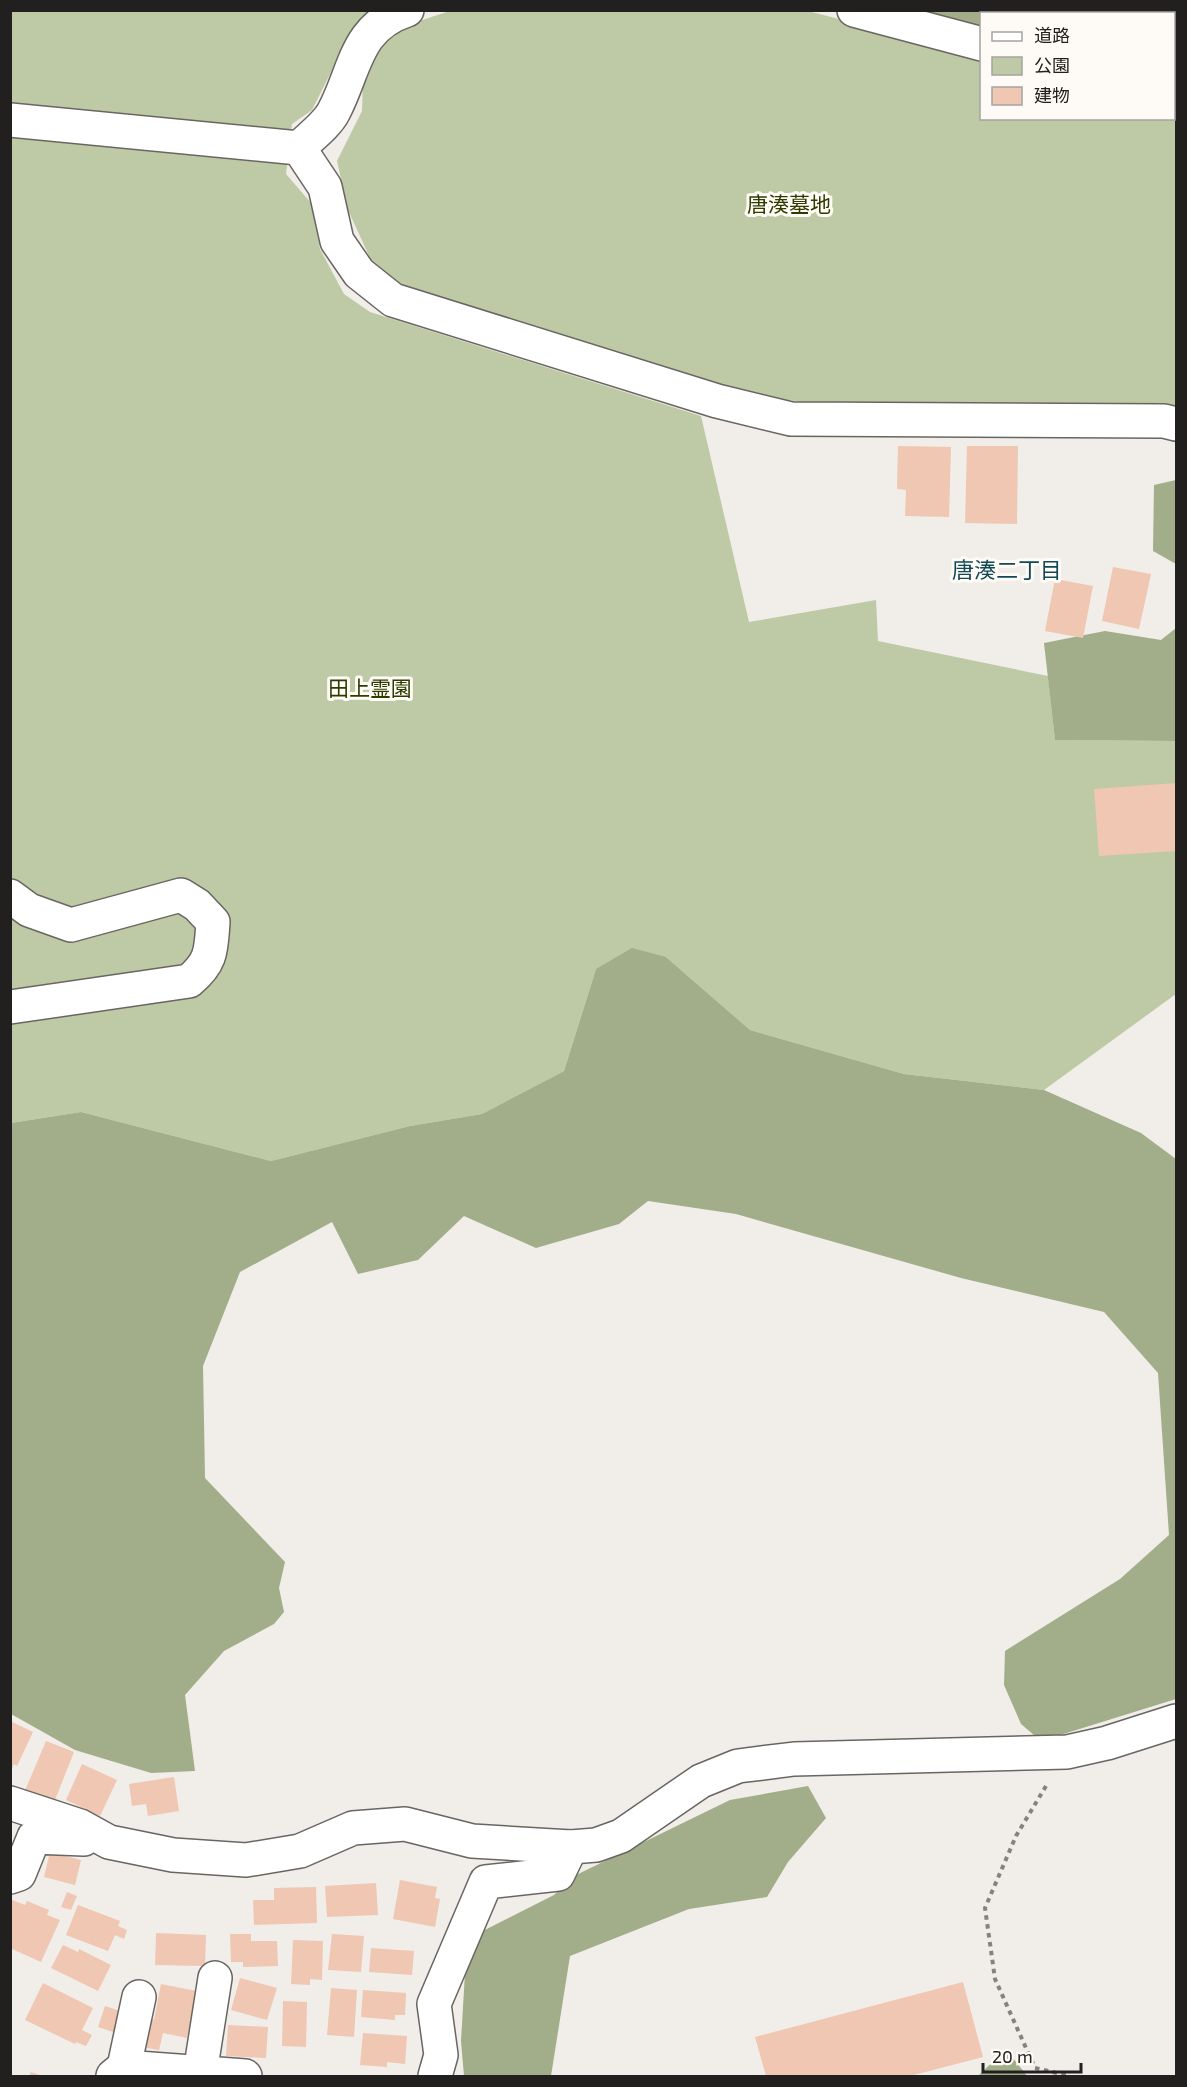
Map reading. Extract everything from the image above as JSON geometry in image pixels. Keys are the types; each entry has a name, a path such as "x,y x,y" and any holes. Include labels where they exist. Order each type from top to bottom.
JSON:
{"street":[{"path":"299,148 333,113 363,40 377,27 407,10"},
{"path":"854,10 980,44"},
{"path":"10,120 299,148 326,187 337,241 359,273 393,300 717,401 791,419 1164,421 1176,424"},
{"path":"10,896 29,910 71,925 181,895 197,905 213,922 210,952 204,969 189,981 10,1007"},
{"path":"10,1877 19,1874 34,1836 110,1842 173,1855 246,1860 300,1851 353,1828 405,1824 472,1841 571,1847 596,1845 621,1836 701,1781 738,1766 794,1759 1067,1752 1107,1743 1176,1721"},
{"path":"10,1803 80,1826 110,1842"},
{"path":"435,2076 441,2055 434,2004 486,1882 558,1874 571,1847"},
{"path":"184,2073 215,1978"},
{"path":"139,1997 119,2072 245,2076"}],"path":[{"path":"1067,1752 1016,1836 985,1908 995,1979 1035,2068 1070,2076"}],"green space":[{"name":"田上霊園","path":"11,11 377,11 353,28 312,110 292,124 286,174 311,203 320,249 344,294 370,312 701,416 749,622 876,600 878,641 1048,676 1055,740 1176,741 1176,994 1044,1090 904,1074 750,1030 666,957 596,969 564,1071 482,1114 410,1126 271,1161 81,1112 11,1123"},
{"name":"唐湊墓地","path":"450,11 808,11 980,56 980,120 1175,120 1176,93 1176,411 1158,407 801,402 739,393 416,292 375,269 348,210 337,161 362,111 363,79 374,47 404,26"},
{"path":"891,11 1176,11 1176,62 1175,12 980,12 980,32"},
{"path":"1176,480 1176,564 1153,551 1154,485"},
{"path":"1176,628 1176,741 1055,740 1044,643 1105,631 1161,640"},
{"path":"632,948 666,957 750,1030 904,1074 1044,1090 1141,1133 1176,1159 1176,1699 1041,1741 1021,1724 1004,1685 1005,1651 1120,1579 1169,1535 1158,1373 1104,1312 961,1278 736,1214 648,1201 619,1224 536,1248 464,1216 418,1260 358,1274 332,1222 240,1272 203,1366 205,1478 285,1562 279,1588 284,1612 274,1624 224,1651 185,1695 195,1771 151,1773 75,1750 11,1714 11,1123 81,1112 271,1161 410,1126 482,1114 564,1071 596,969"},
{"path":"808,1786 826,1818 788,1862 767,1897 689,1909 570,1956 551,2076 464,2076 461,2041 467,1939 554,1895 572,1877 730,1800"},
{"path":"1006,2049 1027,2076 978,2076"}],"building":[{"path":"898,446 951,447 949,517 905,516 906,490 897,489"},
{"path":"967,446 1018,446 1017,524 965,523"},
{"path":"1113,567 1151,574 1139,629 1102,621"},
{"path":"1055,579 1093,586 1083,638 1045,631"},
{"path":"1176,783 1176,851 1099,856 1094,789"},
{"path":"10,1721 33,1732 17,1766 14,1764 10,1772"},
{"path":"46,1741 74,1752 53,1805 24,1793"},
{"path":"82,1764 117,1780 100,1816 66,1800"},
{"path":"174,1777 179,1811 148,1816 146,1804 132,1806 129,1784"},
{"path":"50,1852 81,1860 75,1885 44,1877"},
{"path":"400,1880 437,1887 435,1898 440,1899 435,1927 393,1919"},
{"path":"376,1883 378,1915 327,1917 325,1886"},
{"path":"316,1887 317,1923 254,1925 253,1900 274,1900 274,1888"},
{"path":"67,1892 77,1896 71,1910 61,1907"},
{"path":"10,1899 25,1905 27,1901 49,1910 47,1915 60,1920 41,1962 10,1948"},
{"path":"78,1905 120,1921 118,1926 127,1930 124,1939 115,1935 108,1951 66,1935"},
{"path":"156,1933 206,1935 205,1966 155,1965"},
{"path":"230,1934 251,1934 251,1941 277,1941 278,1966 243,1967 243,1962 231,1962"},
{"path":"332,1934 364,1936 361,1972 328,1970"},
{"path":"293,1940 323,1941 322,1980 310,1979 310,1985 291,1984"},
{"path":"63,1945 78,1952 79,1949 111,1965 98,1991 51,1968"},
{"path":"371,1948 414,1951 412,1975 369,1972"},
{"path":"240,1978 277,1988 267,2020 231,2010"},
{"path":"963,1982 983,2057 910,2076 766,2076 755,2037"},
{"path":"43,1983 93,2008 82,2030 92,2035 86,2046 76,2042 75,2044 25,2020"},
{"path":"161,1984 196,1991 187,2038 163,2033 159,2050 142,2047 148,2019 154,2020"},
{"path":"331,1988 357,1990 354,2037 327,2035"},
{"path":"363,1990 406,1993 405,2015 395,2015 395,2020 361,2017"},
{"path":"283,2001 307,2002 306,2047 282,2046"},
{"path":"105,2006 123,2012 116,2033 98,2027"},
{"path":"228,2025 268,2027 266,2058 226,2056"},
{"path":"363,2033 407,2036 405,2064 387,2062 387,2067 360,2065"},
{"path":"31,2072 43,2076 29,2076"}],"district":[{"name":"唐湊二丁目","path":"1007,570"}]}
